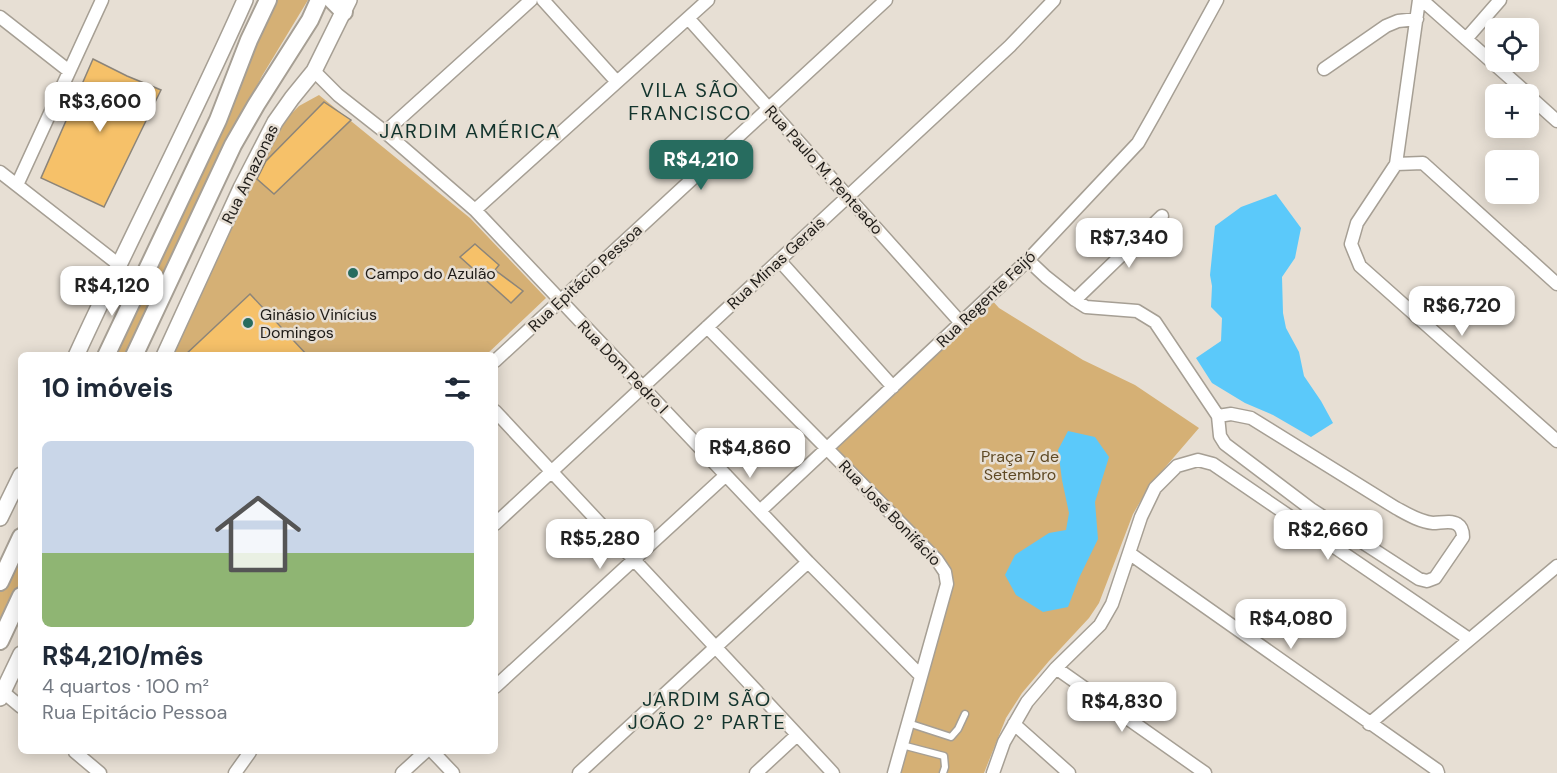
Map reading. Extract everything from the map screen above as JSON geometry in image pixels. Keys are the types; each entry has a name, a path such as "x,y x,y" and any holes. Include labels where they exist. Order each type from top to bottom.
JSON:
{"main road":[{"path":"108,352 218,120 249,40 268,0"},
{"path":"136,352 233,146 310,20 319,0"},
{"path":"0,582 18,543"},
{"path":"0,641 18,602"}],"street":[{"path":"17,185 102,0"},
{"path":"78,352 118,264 220,57 245,0"},
{"path":"386,132 531,0"},
{"path":"543,0 617,82"},
{"path":"476,210 708,0"},
{"name":"Rua Epitácio Pessoa","path":"498,358 886,0"},
{"name":"Rua Minas Gerais","path":"498,521 1010,46 1053,0"},
{"name":"Rua Regente Feijó","path":"760,511 1028,260 1138,143 1217,0"},
{"path":"1516,84 1421,0 1396,164 1358,223 1351,244 1360,266 1557,441"},
{"path":"1466,39 1500,0"},
{"name":"Rua Amazonas","path":"166,352 241,188 275,122 314,71 342,4"},
{"path":"0,17 69,71"},
{"name":"Rua Paulo M. Penteado","path":"688,18 961,323"},
{"path":"1324,69 1386,26 1398,21 1417,19"},
{"name":"Rua Dom Pedro I","path":"314,71 338,95 386,132 476,210 808,562 921,676"},
{"path":"1539,104 1556,119"},
{"path":"1396,164 1423,163 1557,284"},
{"path":"0,172 118,264"},
{"path":"1074,300 1162,216"},
{"path":"779,260 892,387"},
{"path":"1028,260 1074,300 1086,307 1137,311 1155,322 1218,416 1220,436 1225,444 1311,509 1419,579 1427,581 1435,578 1463,537 1463,532 1457,524 1421,521 1396,508 1251,418 1231,414 1218,416"},
{"name":"Rua José Bonifácio","path":"707,327 937,560 945,572 947,584 921,676"},
{"path":"498,414 833,773"},
{"path":"993,773 1004,742 1027,702 1056,668 1100,625 1112,604 1141,517 1155,488 1177,466 1198,460 1213,464 1469,639"},
{"path":"498,684 726,475"},
{"path":"0,518 18,481"},
{"path":"1129,553 1437,772"},
{"path":"579,773 808,562"},
{"path":"1369,724 1557,566"},
{"path":"18,660 2,695 18,705"},
{"path":"1056,668 1205,773"},
{"path":"894,773 921,676"},
{"path":"1014,724 1069,773"},
{"path":"756,773 797,735"},
{"path":"77,754 100,773"},
{"path":"235,773 249,754"},
{"path":"402,773 423,754"},
{"path":"435,754 453,773"}],"lane":[{"path":"908,723 951,737 958,729 965,714"},
{"path":"902,745 944,756 943,773"}],"green space":[{"path":"276,0 308,0 262,76 175,249 126,352 112,352"},
{"path":"319,95 470,218 546,298 489,352 173,352 281,124 299,106"},
{"name":"Praça 7 de Setembro","path":"990,298 999,308 1083,360 1135,385 1199,428 1150,485 1133,514 1099,603 1089,618 1022,693 1006,718 984,773 896,773 947,571 833,446"},
{"path":"18,551 18,590 0,630 0,590"}],"water":[{"path":"1276,194 1301,228 1295,258 1282,277 1283,313 1286,328 1299,352 1304,376 1333,423 1311,437 1212,383 1196,358 1221,341 1222,318 1211,307 1210,275 1215,226 1241,207"},
{"path":"1068,431 1095,437 1109,457 1095,502 1098,539 1068,607 1043,612 1016,595 1005,575 1015,555 1049,533 1066,530 1069,513 1058,450"}],"building":[{"path":"93,59 161,90 104,207 41,178"},
{"path":"324,102 351,120 274,194 257,179 266,161"},
{"path":"475,244 499,265 495,270 523,291 511,303 460,257"},
{"name":"Ginásio Vinícius Domingos","path":"250,294 304,352 188,352"}],"place":[{"name":"Campo do Azulão","path":"353,273"},
{"name":"Ginásio Vinícius Domingos","path":"248,323"}],"district":[{"name":"VILA SÃO FRANCISCO","path":"690,102"},
{"name":"JARDIM AMÉRICA","path":"470,131"},
{"name":"JARDIM SÃO JOÃO 2° PARTE","path":"707,710"}]}
